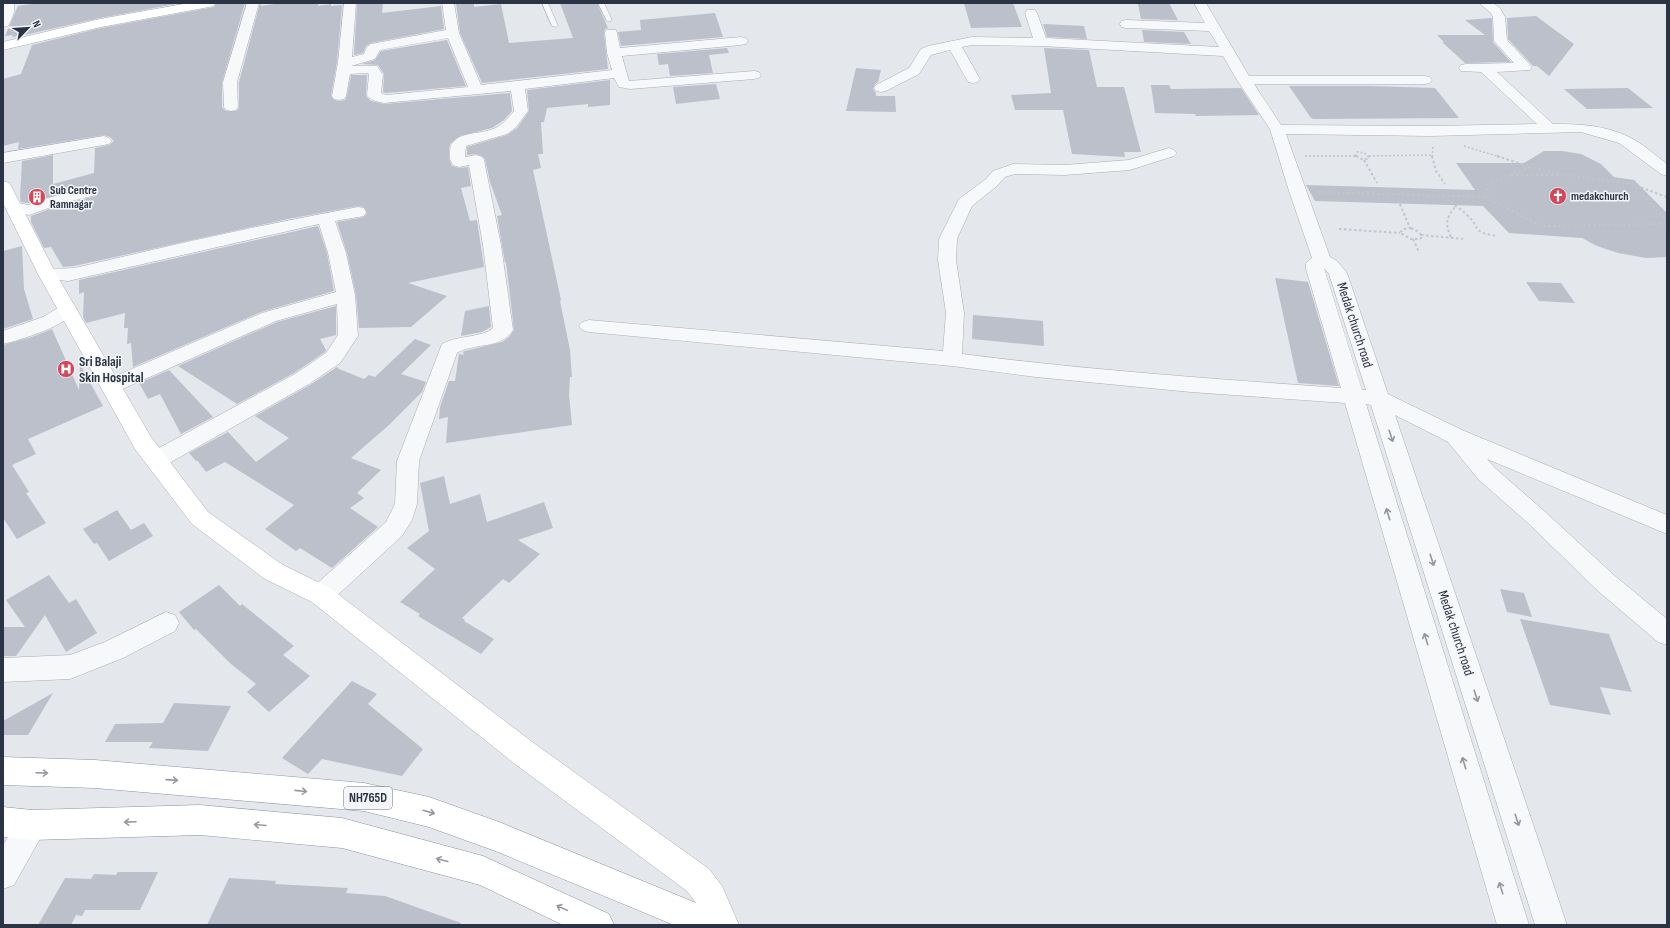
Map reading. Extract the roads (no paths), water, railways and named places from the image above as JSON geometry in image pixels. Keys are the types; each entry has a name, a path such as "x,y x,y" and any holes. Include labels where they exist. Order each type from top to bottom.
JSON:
{"main road":[{"path":"3,46 100,23 209,3"},
{"path":"3,186 47,274 143,443 200,518 274,572 321,595 525,754 698,880 711,897 723,925"},
{"name":"NH765D","path":"3,771 95,774 208,782 364,797 430,812 499,837 712,925"},
{"path":"3,822 32,825 200,820 342,833 483,871 598,925"}],"street":[{"path":"231,107 230,82 253,3"},
{"path":"339,96 344,66 350,3"},
{"path":"448,3 453,33 476,90"},
{"path":"1200,3 1244,80 1277,129 1297,191 1322,260"},
{"path":"1466,68 1522,68 1526,65 1501,41 1499,17 1496,11 1485,3"},
{"path":"3,23 7,7"},
{"path":"1031,13 1041,42"},
{"path":"1126,24 1214,27"},
{"path":"610,27 614,52 624,84 630,85 754,75"},
{"path":"344,66 370,56 372,50 376,47 453,33"},
{"path":"881,88 914,71 926,52 933,49 983,40 1228,52"},
{"path":"614,52 741,41"},
{"path":"954,45 973,79"},
{"path":"344,66 372,69 376,75 374,95 378,98 384,99 518,86 620,73"},
{"path":"1485,68 1550,129"},
{"path":"1244,80 1425,80"},
{"path":"321,595 394,529 400,520 406,504 408,461 449,349 457,345 496,336 503,330 497,272 476,160 459,162 457,158 458,144 462,140 498,133 506,130 511,125 521,111 518,86"},
{"path":"1277,129 1435,133 1581,128 1600,132 1624,140 1667,171"},
{"path":"3,158 104,141"},
{"path":"952,359 955,313 947,260 948,239 965,203 992,182 999,174 1013,169 1066,170 1130,164 1169,153"},
{"path":"14,207 29,210 54,201 90,192"},
{"path":"47,274 68,275 140,258 358,212"},
{"path":"156,460 302,379 333,358 348,336 346,295 337,253 325,218"},
{"name":"Medak church road","path":"1513,925 1315,269 1315,263 1322,260 1331,265 1338,273 1551,925"},
{"path":"111,386 269,317 346,295"},
{"path":"3,338 50,321 68,310"},
{"path":"589,326 952,359 1036,370 1184,384 1379,398 1454,436 1667,525"},
{"path":"1454,436 1487,474 1606,582 1667,634"},
{"path":"3,670 70,667 114,650 166,623"},
{"path":"3,874 32,825"}],"lane":[{"path":"545,3 555,26"},
{"path":"600,3 610,27"}],"place":[{"name":"medakchurch","path":"1558,196"},
{"name":"Sub Centre Ramnagar","path":"37,197"},
{"name":"Sri Balaji Skin Hospital","path":"66,369"}]}
